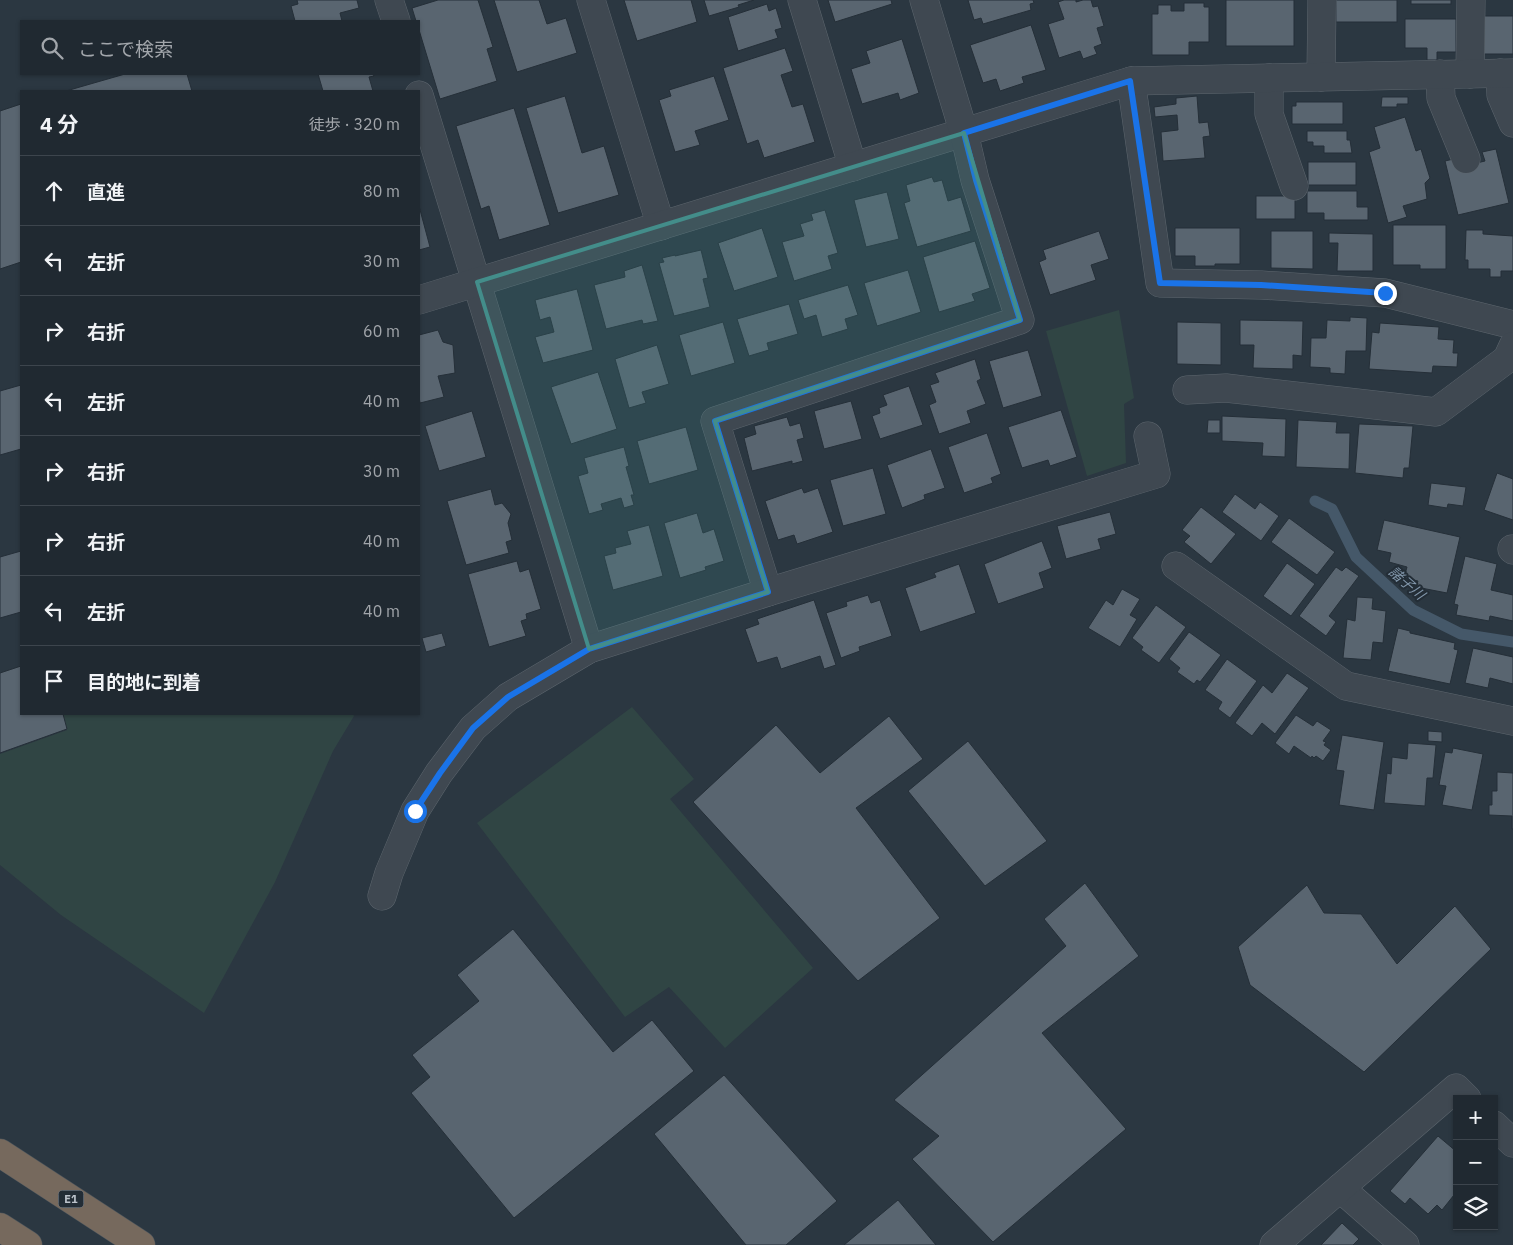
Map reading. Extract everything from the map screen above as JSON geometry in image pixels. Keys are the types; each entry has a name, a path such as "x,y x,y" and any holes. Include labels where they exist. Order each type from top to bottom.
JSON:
{"highway":[{"name":"E1","path":"0,1153 141,1245"},
{"path":"0,1227 28,1245"}],"street":[{"path":"389,0 396,20"},
{"path":"592,0 660,226"},
{"path":"802,0 853,167"},
{"path":"768,592 715,421 1020,320 976,180 964,133 924,0"},
{"path":"1321,77 1322,0"},
{"path":"1470,74 1471,0"},
{"path":"420,300 1130,81 1507,73 1501,95 1513,122"},
{"path":"1440,74 1441,98 1466,159"},
{"path":"412,75 418,90"},
{"path":"1269,78 1269,114 1294,186"},
{"path":"1130,81 1160,283 1261,285 1385,293 1513,326"},
{"path":"420,98 589,649"},
{"path":"1187,390 1226,388 1436,412 1507,359 1513,346"},
{"path":"382,896 389,873 415,811 473,728 508,697 589,649 768,592 1156,474 1148,436"},
{"path":"1176,566 1346,686 1513,721"},
{"path":"1274,1245 1456,1088 1463,1095"},
{"path":"1498,1129 1513,1143"},
{"path":"1340,1188 1405,1245"}],"highlighted area":[{"path":"964,133 1020,320 715,421 768,592 589,649 477,282"}],"green space":[{"path":"1119,310 1134,398 1124,404 1126,463 1087,476 1046,331"},
{"path":"632,707 694,779 670,799 813,968 725,1048 669,987 625,1017 477,823"},
{"path":"63,715 354,716 333,751 275,882 204,1013 61,915 0,865 0,754 67,730"}],"building":[{"path":"297,0 357,0 359,8 340,13 342,20 295,20 291,6 298,4"},
{"path":"438,0 478,0 493,47 487,49 497,81 440,99 420,33 420,20 416,20 412,8"},
{"path":"494,0 539,0 547,24 566,18 577,53 517,72"},
{"path":"624,0 691,0 697,22 637,41"},
{"path":"704,0 754,0 738,5 739,7 709,16"},
{"path":"828,0 891,0 892,4 835,22"},
{"path":"968,0 1033,0 1034,3 1030,4 1031,10 983,24 981,18 974,20"},
{"path":"1076,0 1076,2 1091,0 1093,7 1098,6 1104,26 1097,28 1102,44 1094,47 1097,54 1083,59 1080,51 1059,58 1048,24 1064,19 1058,2"},
{"path":"1226,0 1294,0 1294,46 1226,46"},
{"path":"1336,0 1397,0 1397,22 1336,22"},
{"path":"1411,0 1451,0 1451,4 1411,4"},
{"path":"1184,3 1204,3 1204,7 1209,7 1209,42 1189,42 1189,55 1152,55 1152,14 1158,14 1158,5 1171,5 1171,11 1184,11"},
{"path":"767,4 769,11 776,8 782,28 775,30 778,38 738,51 728,17"},
{"path":"1483,16 1513,16 1513,54 1483,54"},
{"path":"1405,19 1456,19 1456,52 1437,52 1437,60 1427,60 1427,48 1405,48"},
{"path":"1031,25 1046,70 1022,77 1024,83 1000,91 996,79 983,83 970,45"},
{"path":"902,39 919,93 900,100 898,93 862,104 851,69 870,63 866,51"},
{"path":"785,48 793,71 781,75 792,107 803,104 815,142 764,158 758,140 747,144 723,68"},
{"path":"122,75 187,75 192,90 69,90"},
{"path":"318,75 374,76 369,77 373,90 323,90"},
{"path":"714,76 729,120 695,131 700,145 675,152 659,100 671,96 669,90"},
{"path":"565,96 582,153 604,146 619,195 558,213 526,108"},
{"path":"1197,96 1199,123 1208,122 1210,136 1203,137 1205,158 1163,161 1161,132 1178,130 1177,115 1155,117 1154,107 1176,104 1176,98"},
{"path":"1382,97 1408,97 1408,104 1397,104 1397,107 1381,107"},
{"path":"1296,102 1343,102 1343,124 1292,124 1292,106 1296,106"},
{"path":"20,104 20,262 0,269 0,111"},
{"path":"514,108 550,225 499,240 489,206 481,209 456,126"},
{"path":"1405,117 1416,151 1421,149 1430,178 1425,183 1427,199 1403,206 1407,217 1388,223 1369,152 1380,148 1374,127"},
{"path":"1307,131 1347,131 1347,140 1350,140 1352,153 1324,153 1324,146 1313,146 1313,142 1307,142"},
{"path":"1496,149 1509,203 1458,215 1445,161 1462,157 1464,166 1485,161 1482,152"},
{"path":"1308,162 1356,162 1356,185 1308,185"},
{"path":"932,177 934,182 942,180 948,201 961,197 971,231 917,247 904,203 910,201 906,185"},
{"path":"1307,191 1357,191 1357,207 1368,207 1368,220 1324,220 1324,213 1307,213"},
{"path":"887,192 899,239 866,247 854,200"},
{"path":"1256,196 1295,196 1295,219 1256,219"},
{"path":"420,210 430,247 420,250"},
{"path":"825,210 838,253 828,256 832,269 794,281 782,242 804,236 800,224 813,220 811,214"},
{"path":"1393,225 1446,225 1446,269 1420,269 1420,265 1393,265"},
{"path":"762,228 778,277 734,291 718,243"},
{"path":"1175,228 1240,228 1240,264 1195,266 1195,256 1175,256"},
{"path":"1466,230 1483,230 1483,234 1513,236 1513,271 1501,271 1501,277 1490,277 1490,269 1468,269 1468,260 1465,260"},
{"path":"1099,231 1109,259 1091,265 1096,280 1050,295 1039,262 1046,259 1043,250"},
{"path":"1271,231 1313,231 1313,269 1271,268"},
{"path":"1329,233 1373,234 1373,271 1337,271 1338,243 1329,243"},
{"path":"975,241 990,288 972,294 975,301 939,312 923,257"},
{"path":"701,250 708,278 703,279 710,307 674,316 659,263 664,262 662,258"},
{"path":"642,265 658,321 643,324 642,320 606,329 594,285 625,277 624,271"},
{"path":"908,270 921,312 877,326 864,283"},
{"path":"848,285 858,315 845,319 848,329 822,337 816,315 804,319 798,300"},
{"path":"577,289 593,350 543,363 535,337 554,332 550,317 540,320 535,300"},
{"path":"789,304 798,334 767,343 769,350 749,356 737,319"},
{"path":"1350,317 1367,318 1366,351 1346,351 1345,374 1330,373 1330,368 1310,367 1311,338 1326,338 1327,320 1350,321"},
{"path":"1240,320 1303,321 1302,356 1293,355 1293,369 1253,368 1254,345 1240,345"},
{"path":"723,322 735,363 691,376 679,335"},
{"path":"1177,322 1221,323 1221,365 1177,364"},
{"path":"1380,323 1439,327 1438,339 1454,340 1453,353 1458,353 1457,367 1433,366 1432,373 1369,369 1372,332 1379,333"},
{"path":"438,330 443,342 453,345 455,373 438,376 444,397 420,403 420,335"},
{"path":"657,345 669,384 642,392 646,403 629,408 615,359"},
{"path":"1028,350 1042,396 1003,408 989,361"},
{"path":"975,359 981,379 977,381 986,404 967,411 971,423 939,434 929,405 936,402 930,385 939,382 935,373"},
{"path":"598,372 617,429 571,444 551,387"},
{"path":"20,385 20,449 0,455 0,391"},
{"path":"909,386 923,425 880,439 872,416 880,413 879,408 887,405 883,395"},
{"path":"851,401 862,439 824,449 814,411"},
{"path":"1061,410 1077,457 1050,466 1048,460 1022,468 1008,427"},
{"path":"472,411 486,457 439,471 425,426"},
{"path":"1222,416 1286,419 1285,457 1262,456 1263,443 1222,441"},
{"path":"787,417 790,426 800,423 804,438 797,440 803,461 792,464 792,461 752,471 744,438 756,434 754,426"},
{"path":"1208,420 1220,420 1220,433 1207,433"},
{"path":"1298,420 1337,422 1336,433 1350,433 1349,469 1296,467"},
{"path":"1359,424 1413,426 1409,468 1404,468 1403,478 1355,473"},
{"path":"686,427 698,470 649,484 637,441"},
{"path":"987,433 1001,474 991,478 993,483 964,493 948,447"},
{"path":"624,447 629,466 626,467 634,495 631,495 634,505 624,508 621,498 601,504 603,510 589,514 578,476 588,473 584,458"},
{"path":"931,449 945,488 924,495 925,499 902,508 887,465"},
{"path":"873,468 886,514 843,526 830,480"},
{"path":"1497,473 1513,479 1513,520 1484,510"},
{"path":"1431,483 1466,487 1463,506 1448,504 1447,508 1428,505"},
{"path":"802,488 804,493 818,488 833,532 797,544 794,535 778,540 765,501"},
{"path":"491,489 495,505 502,503 511,514 508,523 512,540 506,542 509,553 466,565 447,501"},
{"path":"1235,494 1255,509 1260,502 1279,516 1261,541 1222,512"},
{"path":"1201,507 1236,534 1211,564 1184,542 1190,536 1182,530"},
{"path":"1110,512 1116,534 1098,539 1101,549 1066,559 1057,526"},
{"path":"697,513 703,533 714,529 724,561 705,567 706,570 680,578 664,523"},
{"path":"1289,518 1335,552 1317,575 1271,542"},
{"path":"1384,520 1460,537 1447,593 1416,587 1418,581 1404,578 1407,567 1389,562 1391,553 1377,550"},
{"path":"649,525 663,576 613,590 604,556 616,553 615,548 631,544 627,531"},
{"path":"1042,541 1052,568 1039,573 1044,588 998,604 984,564"},
{"path":"20,551 20,612 0,618 0,557"},
{"path":"1465,556 1497,564 1491,590 1513,595 1513,621 1490,616 1489,621 1456,615 1458,605 1454,604"},
{"path":"517,561 520,572 529,569 541,609 526,614 527,619 521,621 526,636 489,647 468,574"},
{"path":"1287,563 1315,584 1291,616 1263,596"},
{"path":"959,564 976,613 920,632 905,588 936,577 934,573"},
{"path":"1336,567 1342,571 1346,567 1359,576 1329,616 1336,622 1326,636 1299,616"},
{"path":"1122,589 1140,599 1130,615 1137,619 1120,647 1088,628 1106,600 1113,605"},
{"path":"868,595 871,603 880,600 892,636 859,647 860,651 841,658 826,613 847,606 846,602"},
{"path":"1357,597 1373,598 1372,609 1386,611 1383,643 1373,642 1371,660 1343,658 1347,619 1355,621"},
{"path":"814,600 836,665 824,669 820,656 781,669 777,657 757,663 745,629 759,624 757,619"},
{"path":"1156,605 1186,627 1159,663 1141,650 1143,647 1132,638"},
{"path":"1398,628 1410,631 1410,633 1455,643 1454,649 1458,650 1450,684 1388,671"},
{"path":"1189,632 1221,655 1200,682 1197,680 1194,684 1177,672 1180,668 1169,659"},
{"path":"442,633 446,646 426,652 422,638"},
{"path":"1473,648 1513,657 1513,684 1490,678 1488,688 1465,683"},
{"path":"1227,659 1257,681 1230,718 1218,709 1222,702 1205,690"},
{"path":"20,666 20,715 63,715 67,729 0,753 0,673"},
{"path":"1287,673 1309,688 1275,734 1262,723 1252,736 1235,723 1263,685 1272,693"},
{"path":"1296,715 1313,726 1317,721 1331,730 1323,741 1326,742 1324,745 1331,750 1323,761 1316,756 1311,758 1294,746 1289,754 1275,743"},
{"path":"889,716 923,759 856,808 940,918 858,981 693,802 776,725 820,773"},
{"path":"1428,731 1442,732 1442,742 1428,741"},
{"path":"1342,735 1384,742 1374,810 1339,805 1344,771 1336,770"},
{"path":"968,741 1047,841 985,886 908,791"},
{"path":"1408,743 1436,745 1433,778 1427,778 1425,806 1384,803 1387,773 1391,774 1392,757 1407,759"},
{"path":"1453,748 1483,754 1472,810 1442,805 1446,786 1439,785 1445,752 1452,753"},
{"path":"1497,772 1513,773 1513,829 1512,816 1489,815 1489,805 1492,805 1492,791 1497,791"},
{"path":"1085,883 1139,956 1042,1033 1126,1129 993,1242 912,1159 939,1136 894,1100 1066,946 1044,919"},
{"path":"1307,885 1324,913 1361,914 1397,964 1455,906 1491,949 1364,1072 1250,985 1238,947"},
{"path":"513,929 613,1052 652,1020 694,1071 514,1218 411,1093 430,1077 412,1055 479,1001 457,975"},
{"path":"724,1075 837,1201 786,1245 746,1245 654,1134"},
{"path":"1438,1136 1453,1149 1453,1196 1442,1210 1437,1205 1428,1214 1410,1198 1405,1204 1390,1191"},
{"path":"898,1200 936,1245 844,1245"},
{"path":"1342,1223 1359,1239 1353,1245 1321,1245"}],"waterway":[{"name":"諸子川","path":"1315,501 1332,509 1356,557 1413,610 1461,634 1513,642"}],"route":[{"path":"415,811 473,728 508,697 545,674 589,649 768,592 715,421 1020,320 976,180 964,133 1130,81 1160,283 1261,285 1385,293"}]}
